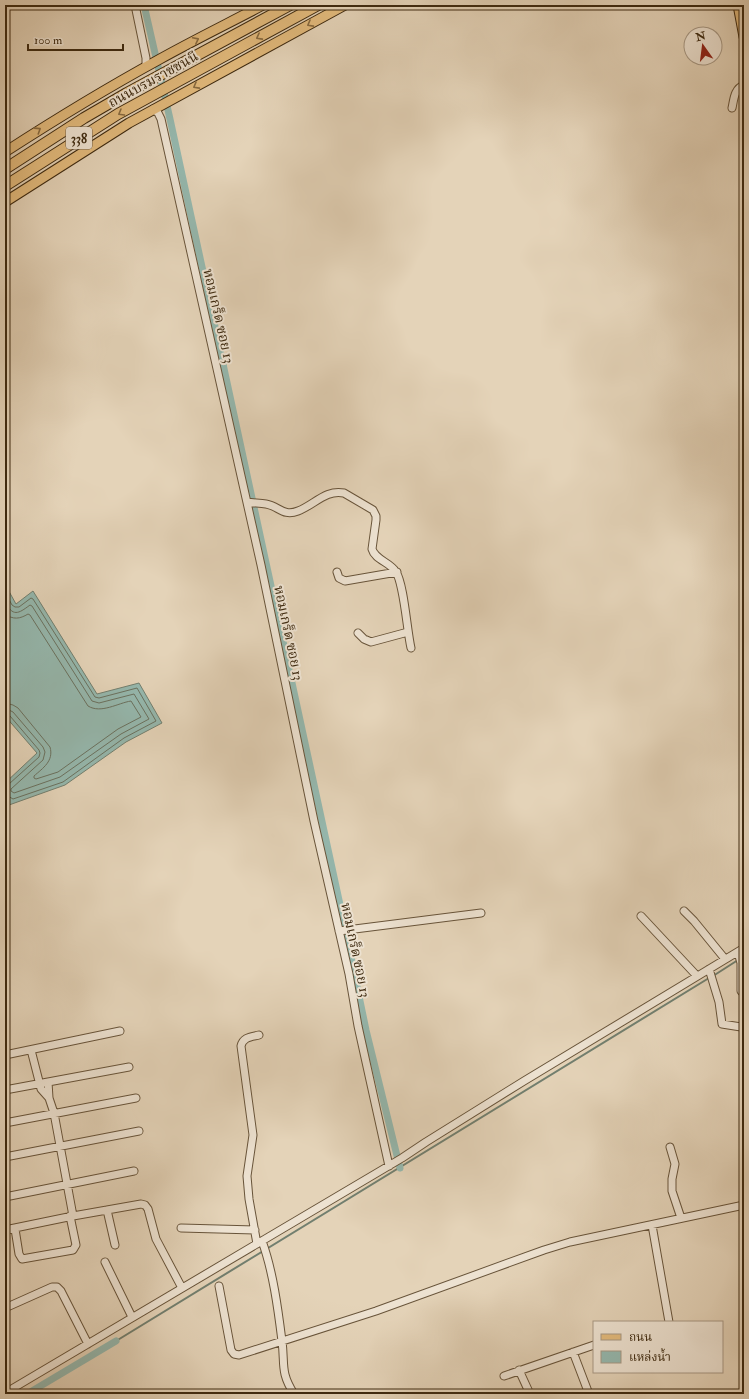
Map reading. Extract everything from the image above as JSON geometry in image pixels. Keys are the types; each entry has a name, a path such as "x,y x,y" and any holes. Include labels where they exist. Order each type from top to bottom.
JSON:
{"highway":[{"name":"ถนนบรมราชชนนี","path":"5,168 164,72 290,5"},
{"name":"ถนนบรมราชชนนี","path":"5,186 81,136 155,93 318,5"},
{"path":"5,162 50,140"}],"main road":[{"path":"5,152 71,110 149,65 263,5"},
{"path":"5,202 104,138 157,107 344,5"},
{"path":"738,5 744,38"}],"street":[{"path":"135,5 146,58 149,65"},
{"path":"732,108 736,90 744,85"},
{"name":"หอมเกร็ด ซอย 13","path":"157,107 252,503 314,821 344,930 348,974 358,1026 392,1164"},
{"path":"252,503 268,504 284,513 297,512 335,492 344,493 375,512 376,520 372,549 373,554 388,564 396,572 402,590 411,648"},
{"path":"337,572 339,578 345,581 396,572"},
{"path":"358,633 367,641 371,642 408,632"},
{"path":"684,912 694,921 725,959"},
{"path":"344,930 481,913"},
{"path":"641,916 697,976"},
{"path":"5,1393 132,1317 261,1244 697,976 711,974 725,959 741,955 741,991 744,994"},
{"path":"711,974 719,1002 722,1024 741,1027 744,1029"},
{"path":"5,1055 120,1031"},
{"path":"259,1035 245,1038 242,1042 252,1135 247,1176 249,1199 255,1230 268,1257 282,1342 284,1373 294,1394"},
{"path":"31,1050 38,1083 43,1092 49,1098"},
{"path":"5,1090 129,1067"},
{"path":"15,1229 19,1254 22,1259 73,1250 76,1245 68,1184 54,1113 49,1098 48,1082"},
{"path":"5,1123 136,1098"},
{"path":"5,1157 139,1131"},
{"path":"670,1147 675,1164 672,1179 672,1192 681,1218"},
{"path":"5,1197 134,1171"},
{"path":"5,1230 71,1216 141,1204 145,1205 148,1209 156,1239 182,1288"},
{"path":"219,1286 231,1350 234,1354 239,1355 376,1311 570,1242 744,1205"},
{"path":"107,1210 115,1245"},
{"path":"652,1225 669,1321"},
{"path":"181,1228 255,1230"},
{"path":"105,1262 132,1317"},
{"path":"5,1308 52,1287 57,1287 61,1291 88,1344"},
{"path":"504,1376 593,1345"},
{"path":"572,1352 589,1394"},
{"path":"519,1370 530,1394"}],"water":[{"path":"6,586 16,604 33,591 97,694 139,683 162,723 126,742 65,785 9,805 5,795 5,783 37,753 5,716"}],"waterway":[{"path":"144,5 170,119 366,1030 400,1168"},
{"path":"713,976 738,960"},
{"path":"103,1349 709,978"},
{"path":"27,1394 116,1341"}]}
